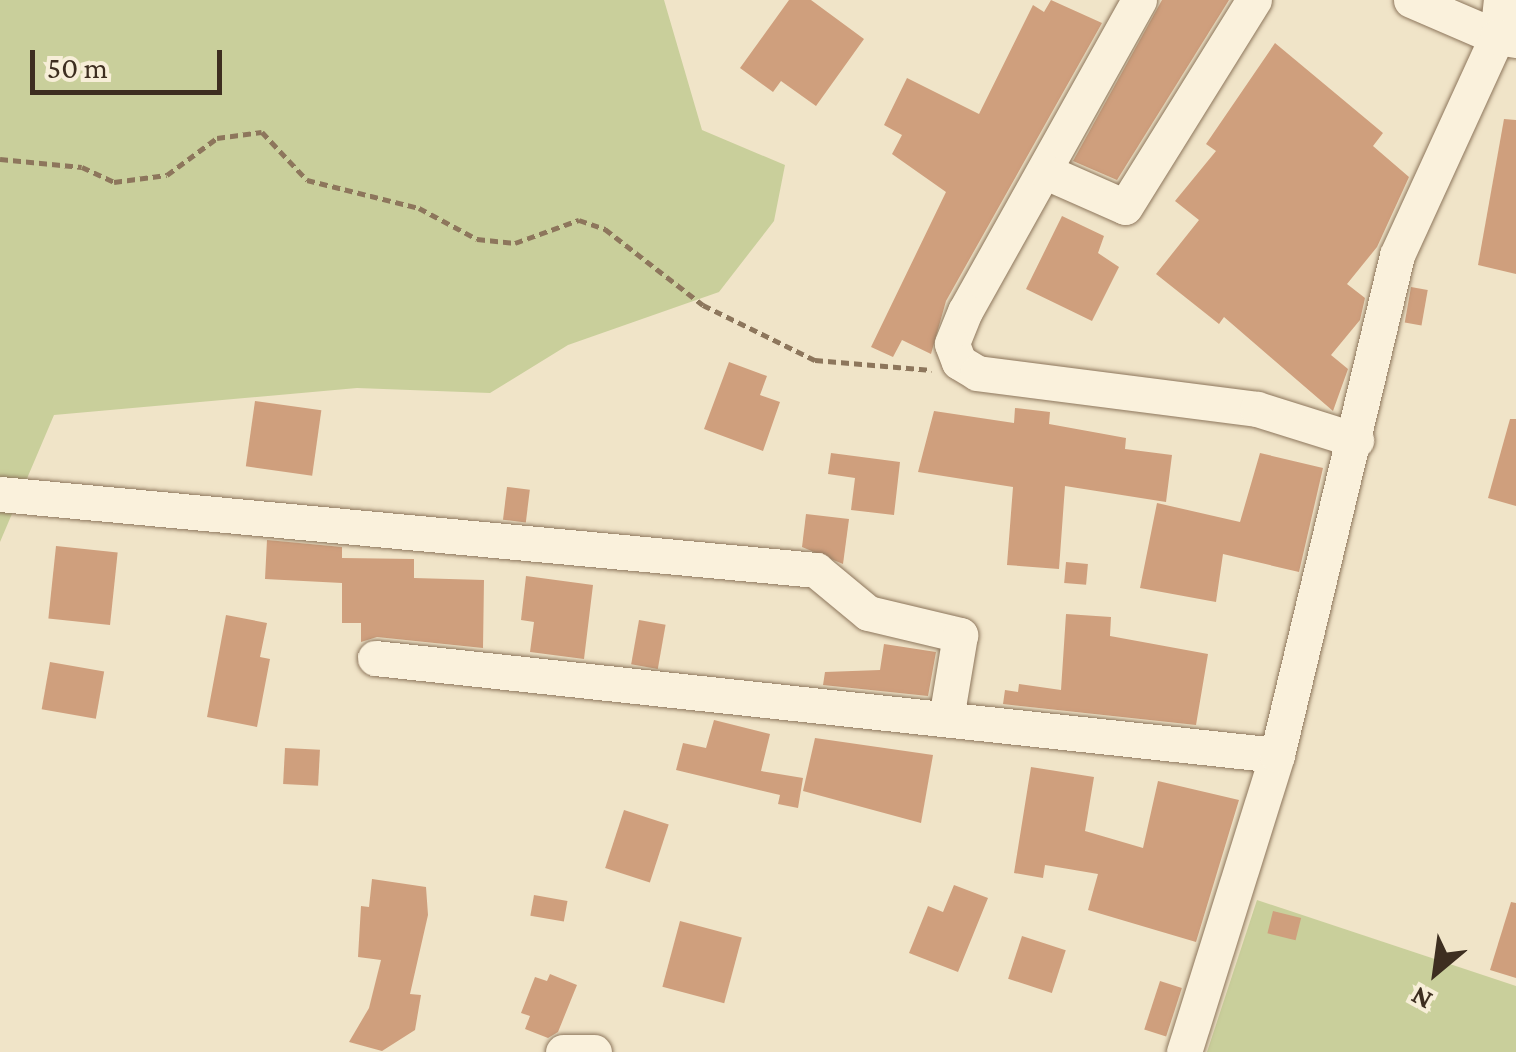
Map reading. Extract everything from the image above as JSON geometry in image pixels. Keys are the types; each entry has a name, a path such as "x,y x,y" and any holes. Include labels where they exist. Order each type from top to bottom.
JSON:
{"street":[{"path":"1139,0 965,311 952,344 959,362 977,373 1257,410 1356,440"},
{"path":"1046,172 1125,207 1254,0"},
{"path":"1412,0 1507,38"},
{"path":"1184,1052 1277,756 1356,440 1397,255 1507,38 1501,0"},
{"path":"0,494 816,570 868,614 960,635 946,719"},
{"path":"374,658 1277,756"},
{"path":"563,1052 594,1052"}],"path":[{"path":"0,159 82,167 114,182 167,175 217,138 262,132 307,180 418,208 477,239 514,243 580,220 605,229 703,306 815,360 916,374 959,362"}],"green space":[{"path":"0,0 664,0 702,130 785,165 774,221 719,292 568,345 490,393 357,388 54,415 0,542"},
{"path":"1257,900 1516,986 1516,1052 1207,1052"}],"building":[{"path":"789,0 811,0 864,39 816,106 781,81 773,92 740,68"},
{"path":"1051,0 1102,23 946,301 931,354 902,340 893,357 871,347 946,192 892,154 902,135 884,125 907,78 979,114 1033,5 1044,12"},
{"path":"1162,0 1229,0 1117,180 1073,161"},
{"path":"1275,43 1383,133 1373,146 1409,177 1377,247 1347,284 1365,298 1360,320 1331,355 1348,369 1333,411 1224,317 1219,324 1156,274 1199,220 1175,201 1216,151 1206,144"},
{"path":"1504,119 1516,120 1516,274 1478,265"},
{"path":"1062,216 1104,236 1098,253 1119,267 1092,321 1026,289"},
{"path":"1411,287 1428,290 1421,325 1405,322"},
{"path":"729,362 767,376 760,395 780,402 763,451 704,429"},
{"path":"255,401 321,410 312,476 246,466"},
{"path":"1015,408 1050,412 1049,424 1126,438 1125,449 1172,455 1166,502 1065,486 1059,569 1007,565 1013,487 918,472 934,411 1014,423"},
{"path":"1510,419 1516,419 1516,506 1488,498"},
{"path":"831,453 900,462 894,515 851,510 855,478 828,474"},
{"path":"1260,453 1323,468 1299,572 1223,554 1216,602 1140,588 1157,503 1240,522"},
{"path":"507,487 530,490 526,523 503,520"},
{"path":"806,514 849,519 843,564 802,547"},
{"path":"267,540 342,547 342,558 414,559 414,578 484,580 483,648 377,637 361,642 361,623 342,623 342,583 265,579"},
{"path":"56,546 118,552 110,625 48,619"},
{"path":"1066,562 1088,564 1086,585 1064,583"},
{"path":"526,576 593,585 584,659 530,652 534,622 521,620"},
{"path":"1066,614 1111,617 1110,636 1208,654 1196,725 1003,704 1005,690 1018,692 1019,684 1061,690"},
{"path":"226,615 267,623 260,657 270,659 257,727 207,717"},
{"path":"639,620 666,625 658,669 631,664"},
{"path":"884,644 936,652 928,696 823,685 825,672 880,670"},
{"path":"50,662 104,672 96,719 42,709"},
{"path":"714,720 770,734 761,771 803,778 798,808 778,804 780,795 676,770 683,743 706,748"},
{"path":"815,738 933,755 921,823 803,791"},
{"path":"285,748 320,750 318,786 283,784"},
{"path":"1031,767 1094,777 1085,831 1143,848 1158,781 1239,800 1196,942 1088,910 1098,874 1045,865 1043,878 1014,873"},
{"path":"624,810 669,825 650,883 605,868"},
{"path":"372,879 426,887 428,915 410,994 421,995 415,1030 382,1051 349,1042 369,1008 381,960 358,957 361,906 369,907"},
{"path":"954,885 988,898 958,972 909,953 928,906 943,912"},
{"path":"534,895 567,901 564,922 530,916"},
{"path":"1511,902 1516,903 1516,978 1490,970"},
{"path":"1273,911 1301,918 1296,940 1267,933"},
{"path":"680,921 742,938 724,1003 662,987"},
{"path":"1022,936 1066,950 1052,993 1008,979"},
{"path":"550,974 577,985 558,1032 548,1038 525,1029 530,1016 521,1013 535,977 547,981"},
{"path":"1160,981 1182,988 1166,1037 1144,1030"}]}
